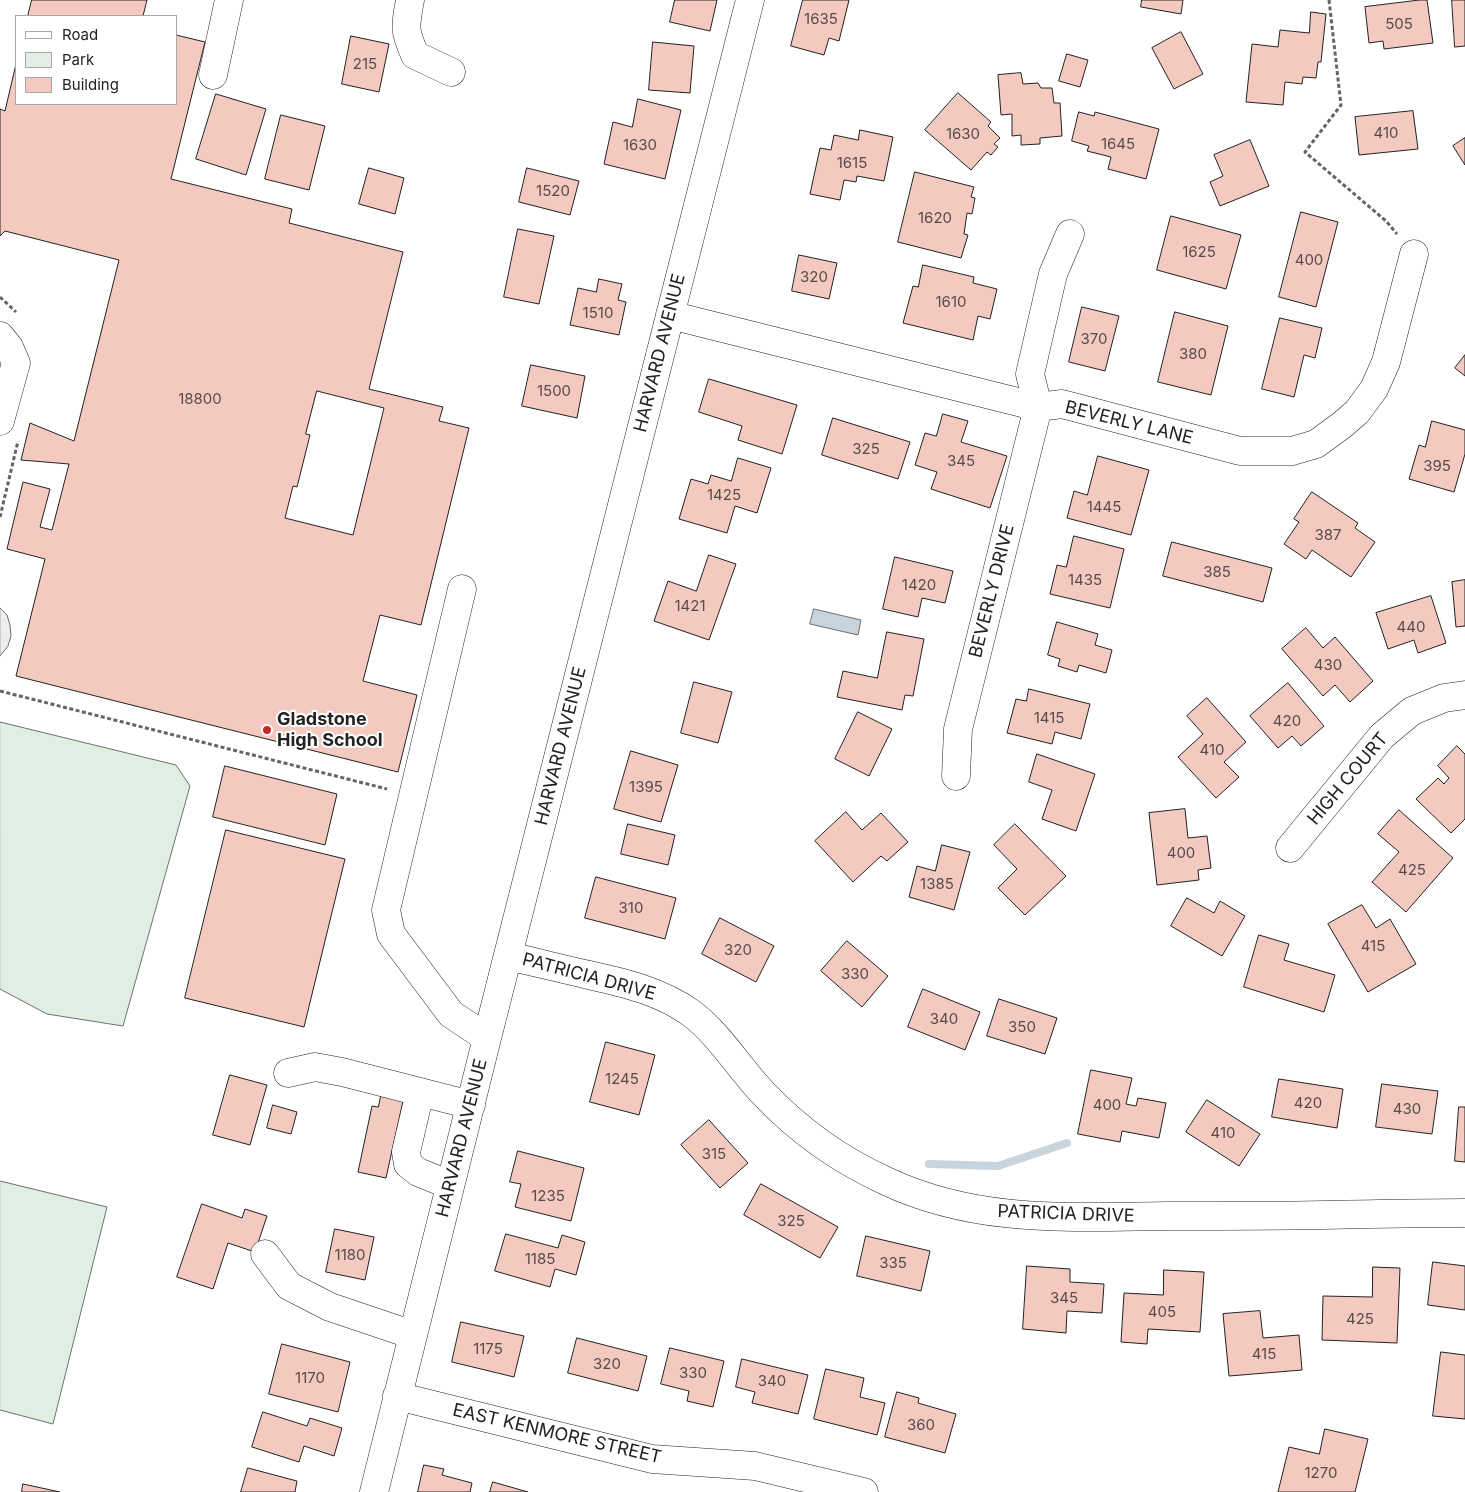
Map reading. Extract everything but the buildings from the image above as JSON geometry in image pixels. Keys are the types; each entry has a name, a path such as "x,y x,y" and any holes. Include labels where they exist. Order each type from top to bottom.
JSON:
{"street":[{"path":"213,75 229,0"},
{"path":"410,0 406,35 415,55 451,72"},
{"name":"HARVARD AVENUE","path":"374,1492 750,0"},
{"path":"1038,408 1030,374 1053,274 1070,234"},
{"name":"BEVERLY LANE","path":"670,316 1038,408 1062,404 1240,450 1292,451 1316,444 1342,425 1356,412 1374,389 1386,362 1414,254"},
{"path":"0,336 9,347 16,363 0,420"},
{"name":"BEVERLY DRIVE","path":"956,776 958,729 1038,408"},
{"path":"462,589 386,910 390,934 451,1014 487,1038"},
{"name":"HIGH COURT","path":"1290,848 1382,736 1412,711 1444,698 1465,695"},
{"name":"PATRICIA DRIVE","path":"508,956 630,984 651,991 671,1001 708,1027 763,1093 792,1122 822,1145 854,1165 888,1182 923,1196 951,1204 1010,1215 1065,1217 1324,1215 1402,1212 1465,1213"},
{"path":"288,1072 316,1067 471,1105"},
{"path":"420,1092 406,1152 408,1164 418,1172 450,1185"},
{"path":"266,1254 289,1286 330,1307 413,1335"},
{"name":"EAST KENMORE STREET","path":"397,1396 652,1459 756,1466 864,1492"}],"path":[{"path":"1329,0 1341,105 1305,152 1386,221 1414,254"},
{"path":"0,690 413,796"}],"green space":[{"path":"0,722 176,765 190,786 123,1026 47,1014 0,989"},
{"path":"0,1181 107,1207 53,1424 0,1410"}],"shaded area":[{"path":"0,608 7,615 11,636 8,646 0,656"},
{"path":"814,609 861,620 858,635 810,624"}],"waterway":[{"path":"929,1164 998,1166 1067,1143"}],"place":[{"name":"Gladstone High School","path":"267,730"}]}
